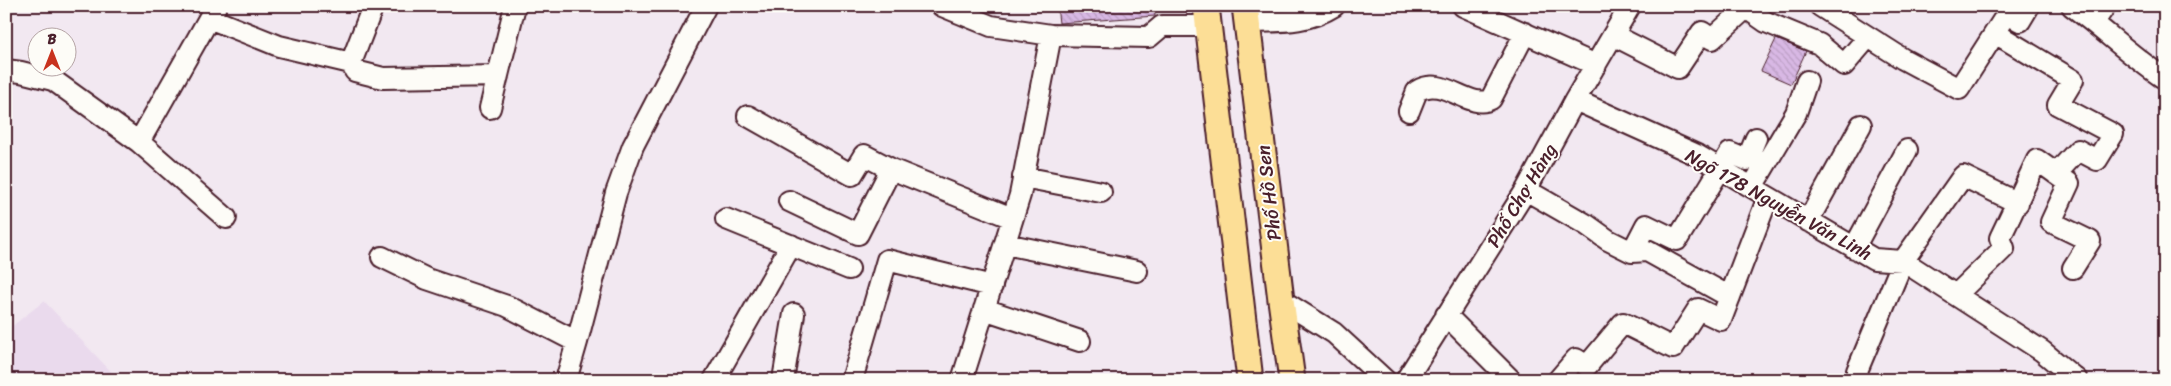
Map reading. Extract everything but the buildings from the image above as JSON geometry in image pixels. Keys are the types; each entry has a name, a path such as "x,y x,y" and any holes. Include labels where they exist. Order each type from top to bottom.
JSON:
{"main road":[{"name":"Phố Hồ Sen","path":"1246,14 1292,380"},
{"path":"1207,16 1250,380"}],"street":[{"path":"374,6 351,63 355,71 383,78 498,76"},
{"path":"490,108 515,6"},
{"path":"566,380 616,193 633,146 706,6"},
{"path":"942,6 991,26 1050,35 1149,37 1162,26 1207,16"},
{"path":"1246,14 1296,21 1310,18 1334,6"},
{"name":"Phố Chợ Hàng","path":"1406,380 1526,190 1575,100 1630,6"},
{"path":"1826,8 1868,37 1959,89 2007,14 2020,21 2029,6"},
{"path":"2072,6 2100,14 2134,58 2162,77 2165,71"},
{"path":"1466,7 1596,65"},
{"path":"1613,35 1678,68 1702,32 1712,39 1746,8 1766,22 1820,44 1844,65 1868,37"},
{"path":"139,142 213,12 279,46 351,63"},
{"path":"1409,111 1415,95 1426,87 1449,90 1476,101 1485,102 1491,99 1525,33"},
{"path":"1995,33 2073,80 2058,105 2113,134 2097,160 2078,150 2056,174"},
{"path":"962,380 1005,244 1023,177 1050,35"},
{"path":"6,70 53,80 139,142 226,218"},
{"path":"1558,380 1576,359 1587,366 1624,323 1673,348 1698,309 1721,320 1730,297 1760,192 1796,113 1807,81"},
{"name":"Ngõ 178 Nguyễn Văn Linh","path":"1575,100 1697,156 1874,259 1903,261 2042,351 2077,380"},
{"path":"748,116 852,175 864,155 891,169 1012,218"},
{"path":"1808,221 1861,125"},
{"path":"1632,252 1646,225 1677,240 1719,168 1730,154 1747,160 1756,138"},
{"path":"1854,248 1907,150"},
{"path":"1956,295 2004,248 2000,238 2018,204 2037,160 2069,183 2051,222 2090,241 2073,268"},
{"path":"789,201 858,234 891,169"},
{"path":"1861,379 1875,325 1903,261 1963,176 2018,204"},
{"path":"1023,177 1101,192"},
{"path":"1526,190 1587,225 1608,240 1632,252 1647,251 1730,297"},
{"path":"726,219 849,269"},
{"path":"1005,244 1137,272"},
{"path":"714,380 791,245"},
{"path":"382,257 426,279 507,306 577,342"},
{"path":"852,380 887,260 992,286"},
{"path":"1281,300 1334,333 1385,380"},
{"path":"984,309 1080,341"},
{"path":"783,380 794,314"},
{"path":"1446,315 1511,380"}],"shaded area":[{"path":"44,301 119,380 6,380 6,331"}]}
